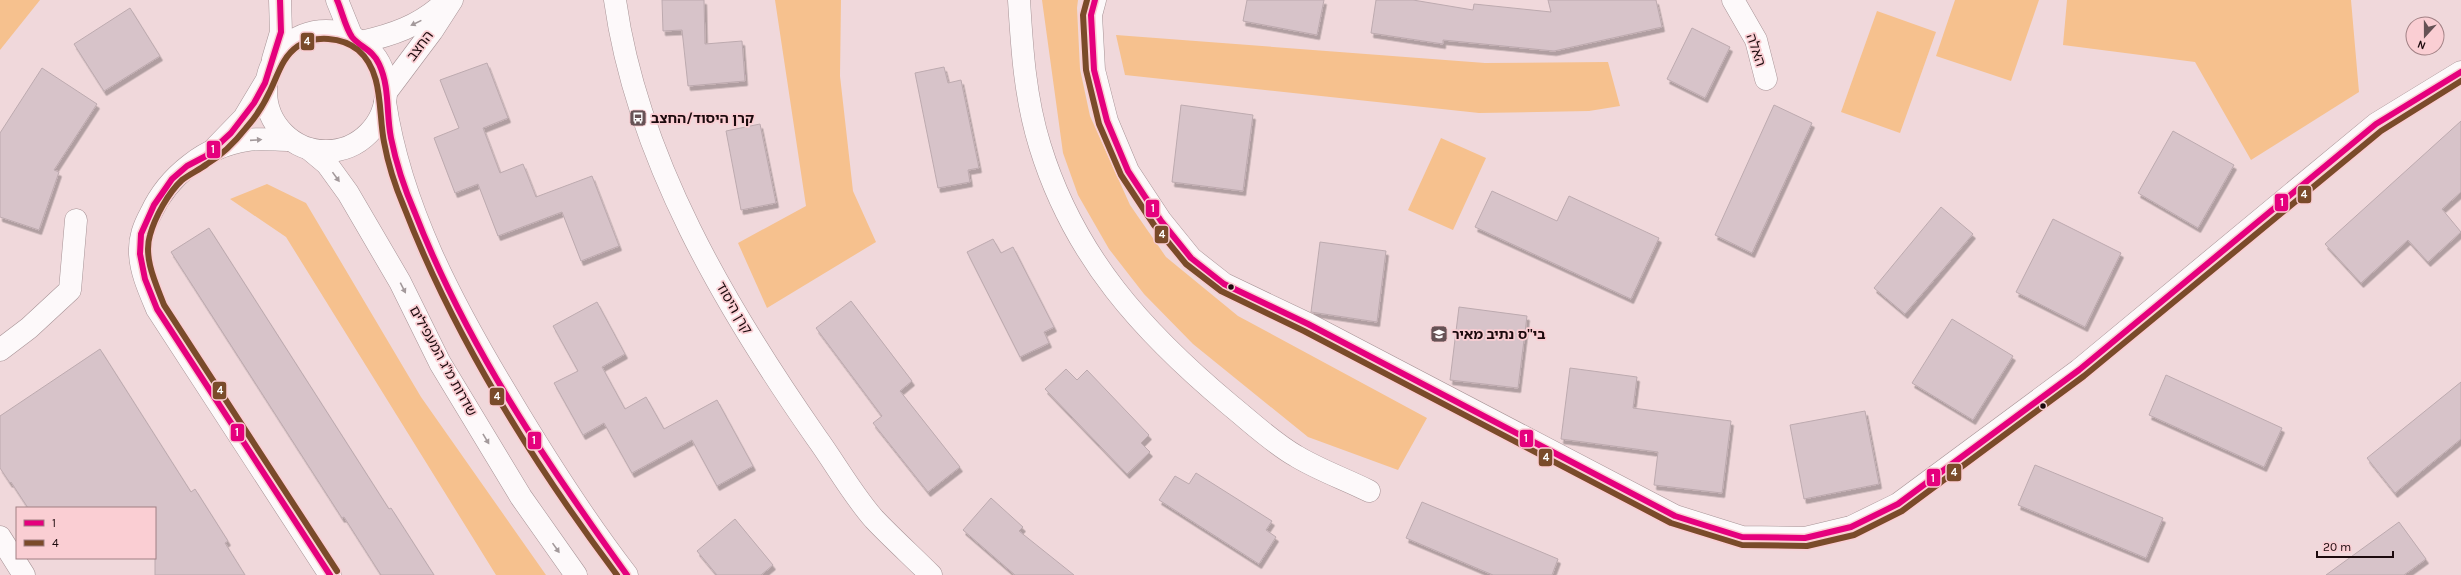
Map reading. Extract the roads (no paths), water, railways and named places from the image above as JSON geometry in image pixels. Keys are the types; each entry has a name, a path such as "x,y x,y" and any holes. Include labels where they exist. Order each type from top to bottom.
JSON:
{"street":[{"path":"280,0 281,32 268,73 265,100 270,115 278,129 300,145"},
{"path":"337,0 356,39"},
{"name":"החצב","path":"356,39 393,34 428,18 447,0"},
{"name":"החצב","path":"386,96 452,0"},
{"name":"קרן היסוד","path":"615,0 621,44 650,136 694,239 774,378 874,518 931,575"},
{"path":"1019,0 1025,87 1040,146 1065,213 1097,267 1118,297 1143,326 1197,377 1263,432 1296,456 1369,491"},
{"path":"1095,0 1091,15 1094,70 1107,121 1128,170 1160,221 1191,258 1224,284 1336,338 1675,516 1742,537 1805,538 1851,528 1898,504 2079,370 2376,124 2461,72"},
{"name":"האלה","path":"1733,0 1756,40 1766,79"},
{"path":"206,156 244,118 282,48 292,41 315,31 334,31 356,39 371,51 379,63 386,96 391,138 414,212 437,266 476,344 555,475 627,575"},
{"path":"330,575 175,339 157,309 145,279 140,254 141,234 154,205 172,179 187,166 206,156 246,140 300,145 329,152 349,147 366,136 379,120 386,96"},
{"name":"שדרות מ\"ג המעפילים","path":"300,145 327,164 348,193 400,282 440,363 521,497 576,575"},
{"path":"0,350 29,328 70,290 76,220"},
{"path":"0,537 24,575"}],"place":[{"name":"קרן היסוד/החצב","path":"638,118"},
{"name":"בי\"ס נתיב מאיר","path":"1439,334"}]}
